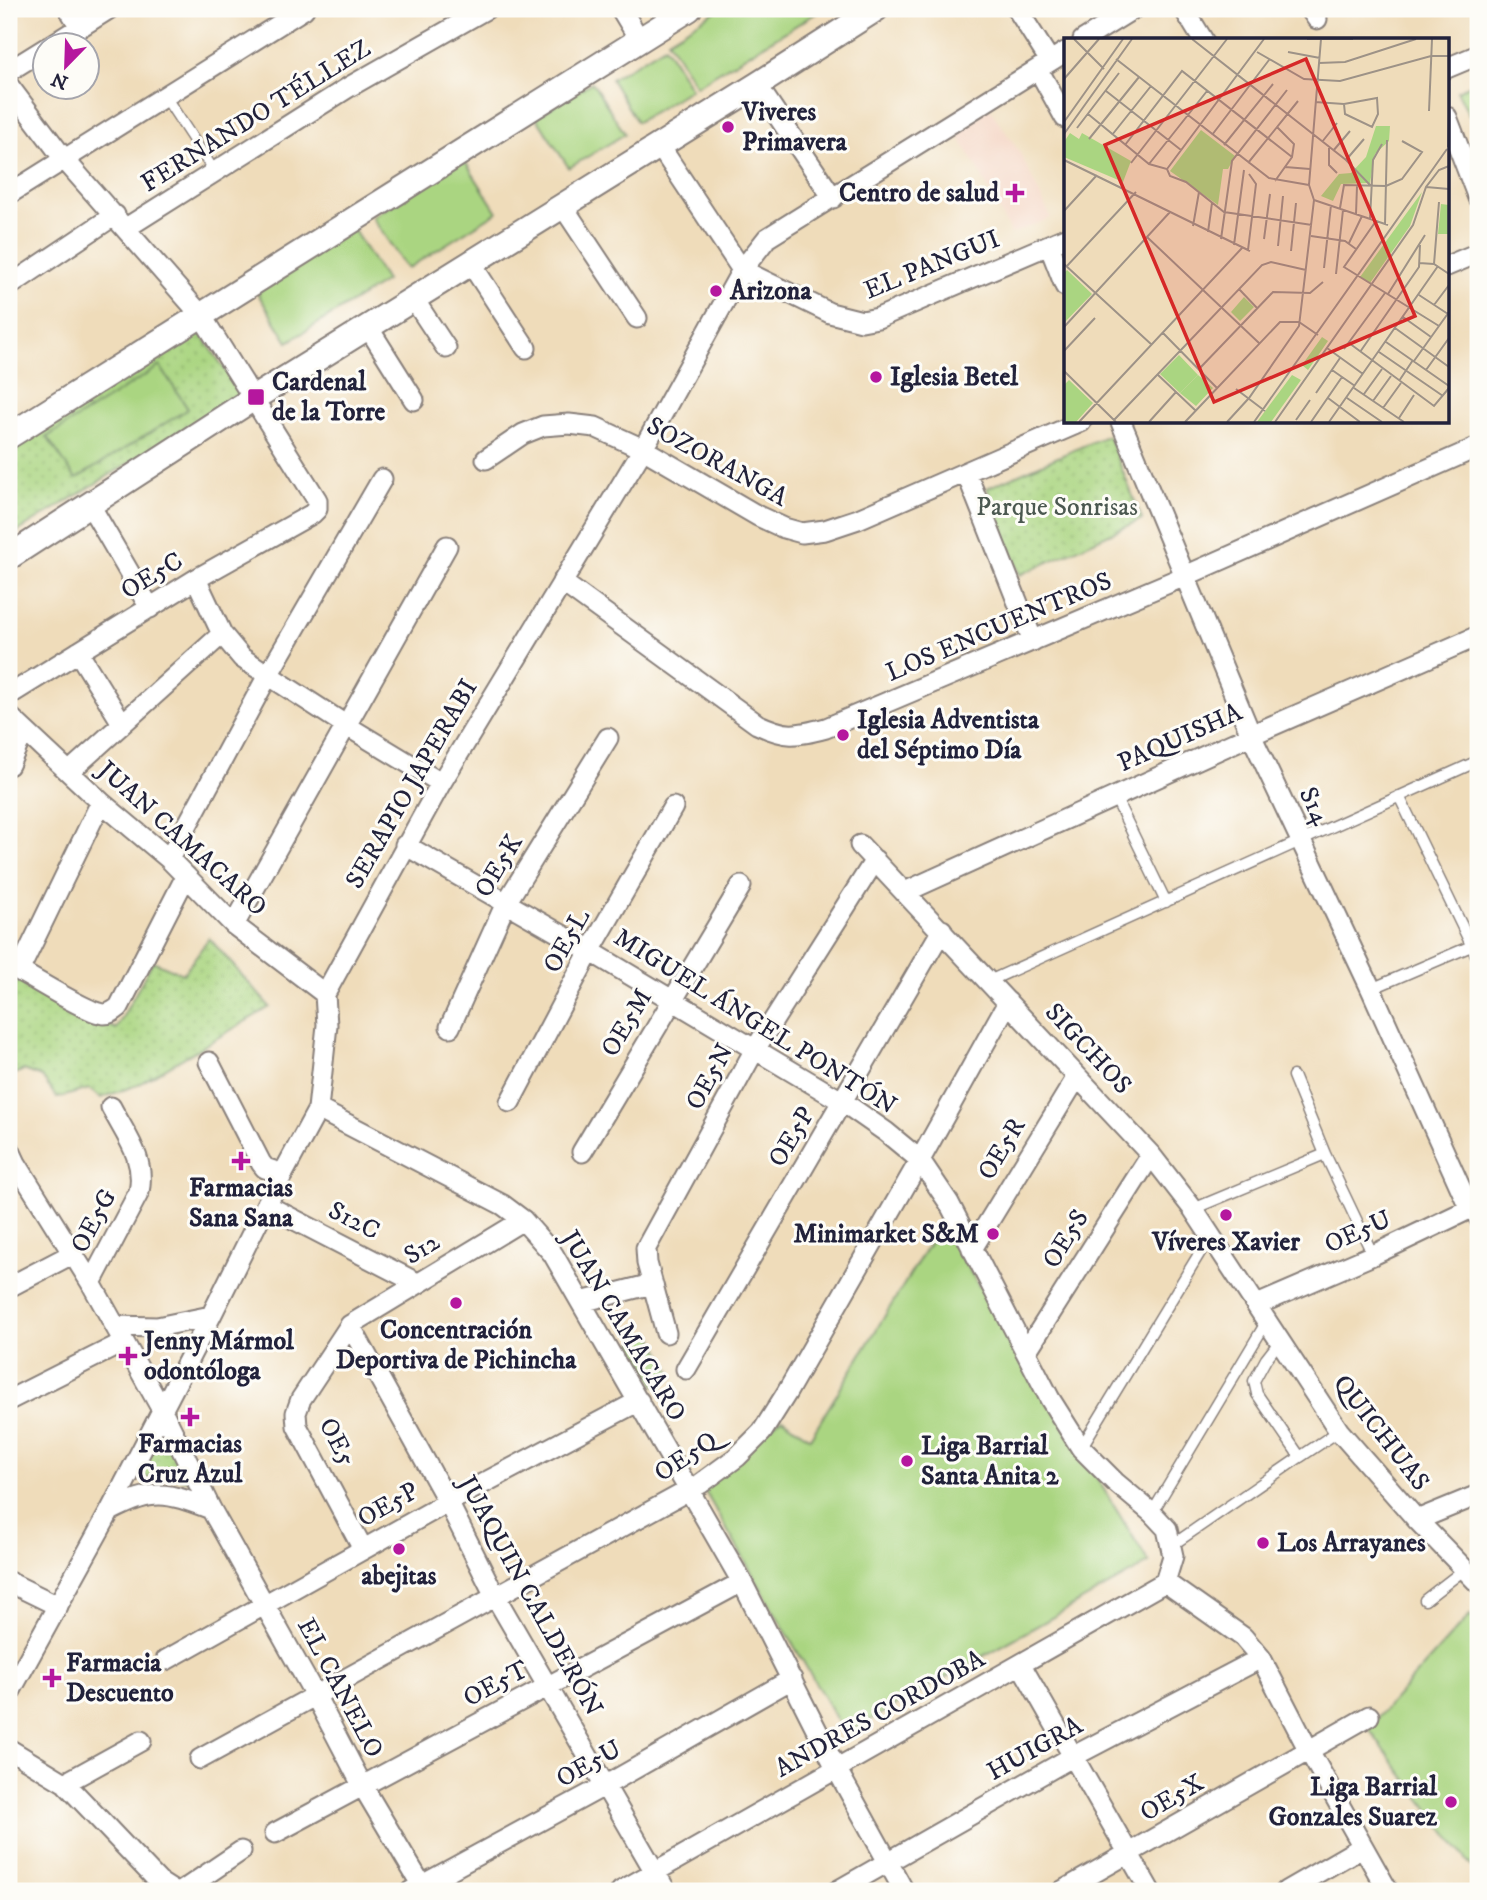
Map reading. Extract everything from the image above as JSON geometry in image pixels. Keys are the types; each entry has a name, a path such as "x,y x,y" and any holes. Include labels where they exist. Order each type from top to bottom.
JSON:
{"street":[{"path":"69,9 80,27"},
{"path":"72,32 109,9"},
{"path":"9,194 304,9"},
{"name":"FERNANDO TÉLLEZ","path":"9,286 214,171 349,87 486,9"},
{"path":"621,9 639,38"},
{"path":"9,436 688,9"},
{"path":"9,557 254,398 876,9"},
{"path":"1017,9 1051,60 1064,114"},
{"path":"1086,38 1133,9"},
{"path":"1184,9 1202,38"},
{"path":"1448,68 1478,55"},
{"path":"9,71 32,57"},
{"name":"SERAPIO JAPERABI","path":"325,994 441,783 643,449 742,270 766,238 1051,60"},
{"path":"757,85 833,198"},
{"path":"9,86 64,159 201,315 254,398"},
{"path":"1448,120 1478,198"},
{"path":"659,145 742,270"},
{"path":"562,205 637,318"},
{"path":"1057,242 1064,280"},
{"name":"EL PANGUI","path":"742,270 830,313 862,321 878,318 1057,242"},
{"path":"1448,266 1478,253"},
{"path":"470,262 526,348"},
{"path":"413,298 446,348"},
{"path":"368,327 414,400"},
{"name":"OE5C","path":"9,695 196,579 317,509 317,500 254,398"},
{"name":"SOZORANGA","path":"486,459 523,434 543,426 569,424 594,427 643,449 758,516 802,533 825,530 858,519 1076,424"},
{"name":"S14","path":"1122,424 1251,735 1476,1214"},
{"name":"LOS ENCUENTROS","path":"562,582 757,723 776,732 797,736 826,728 1033,641 1478,447"},
{"path":"966,472 1033,641"},
{"path":"169,859 267,677 382,479"},
{"path":"90,505 150,608"},
{"path":"234,925 447,546"},
{"path":"196,579 222,634 242,658 267,677 441,783"},
{"path":"69,772 222,634"},
{"name":"PAQUISHA","path":"905,892 1251,735 1476,643"},
{"path":"78,652 122,723"},
{"name":"JUAN CAMACARO","path":"9,716 101,802 169,859 234,925 325,994"},
{"path":"9,765 24,731"},
{"name":"OE5K","path":"450,1027 506,903 608,738"},
{"path":"101,802 14,968 101,1014 114,1012 186,876"},
{"name":"OE5L","path":"510,1102 590,951 673,807"},
{"name":"MIGUEL ÁNGEL PONTÓN","path":"405,845 590,951 843,1102 920,1160 949,1203 1050,1399 1082,1448 1167,1529 1171,1546"},
{"name":"SIGCHOS","path":"860,845 1151,1155 1193,1209 1262,1312"},
{"name":"OE5N","path":"666,1333 645,1255 646,1248 754,1051 875,860"},
{"name":"OE5M","path":"582,1152 741,886"},
{"name":"OE5P","path":"686,1368 942,930"},
{"path":"9,1694 110,1511 318,1109 327,1025 325,994"},
{"name":"OE5Q","path":"200,1759 690,1489 729,1464 762,1432 920,1160 1007,1002"},
{"path":"209,1062 261,1163 265,1168 283,1174"},
{"name":"OE5R","path":"972,1249 1077,1077"},
{"name":"OE5G","path":"91,1283 139,1192 142,1178 140,1163 111,1107"},
{"name":"JUAN CAMACARO","path":"318,1109 503,1205 523,1220 553,1254 742,1582 835,1768 904,1891"},
{"name":"OE5S","path":"1026,1352 1151,1155"},
{"name":"EL CANELO","path":"11,1159 74,1254 162,1410 211,1509 419,1889"},
{"name":"S12C","path":"266,1205 417,1283"},
{"name":"OE5U","path":"1262,1312 1373,1255 1476,1214"},
{"name":"S12","path":"350,1325 523,1220"},
{"path":"9,1287 74,1254"},
{"path":"581,1302 652,1284"},
{"name":"QUICHUAS","path":"1262,1312 1339,1432 1417,1520 1472,1576"},
{"path":"9,1400 119,1334 211,1316"},
{"name":"JUAQUIN CALDERÓN","path":"350,1325 448,1502 495,1596 666,1891"},
{"name":"OE5","path":"350,1325 301,1399 296,1413 298,1426 363,1549"},
{"name":"OE5P","path":"166,1660 448,1502 639,1401"},
{"path":"110,1511 137,1497 157,1494 179,1497 211,1509"},
{"path":"1417,1520 1478,1495"},
{"path":"1171,1546 1173,1556 1165,1581 1243,1637 1261,1658 1308,1749 1388,1891"},
{"name":"ANDRES CORDOBA","path":"621,1891 1165,1581"},
{"path":"9,1582 58,1606"},
{"name":"OE5T","path":"275,1833 742,1582"},
{"name":"HUIGRA","path":"837,1891 1072,1757 1261,1658"},
{"path":"1021,1665 1150,1891"},
{"name":"OE5U","path":"419,1889 792,1679"},
{"name":"OE5X","path":"1062,1891 1368,1716"},
{"path":"65,1783 141,1741"},
{"path":"9,1749 65,1783 159,1882 173,1891"},
{"path":"1286,1891 1363,1847"},
{"path":"182,1891 241,1851"}],"lane":[{"path":"164,95 214,171"},
{"path":"989,981 1478,761"},
{"path":"1399,796 1475,944 1478,959"},
{"path":"1115,797 1166,902"},
{"path":"1371,989 1475,944"},
{"path":"1293,1076 1325,1154 1373,1255"},
{"path":"1193,1209 1325,1154"},
{"path":"1082,1448 1210,1235"},
{"path":"1152,1513 1262,1312"},
{"path":"1280,1340 1254,1381 1257,1394 1300,1457"},
{"path":"1171,1546 1339,1432"},
{"path":"1425,1600 1472,1576"}],"shaded area":[{"name":"Centro de salud","path":"988,106 1020,153 1051,218 1011,234 953,127"}],"green space":[{"path":"719,9 823,9 696,86 668,40"},
{"path":"665,46 691,89 637,122 611,79"},
{"path":"592,82 625,134 569,168 536,117"},
{"path":"1478,82 1478,131 1457,91"},
{"path":"464,160 497,212 407,269 372,217"},
{"path":"353,229 386,281 288,342 256,291"},
{"path":"198,329 241,394 9,537 9,447"},
{"path":"160,366 188,409 76,479 47,437"},
{"name":"Parque Sonrisas","path":"1108,435 1142,519 1020,575 987,488"},
{"path":"209,938 270,1007 137,1085 101,1098 89,1089 57,1098 42,1077 24,1070 9,1076 9,975 116,1029 153,961 183,974"},
{"name":"Liga Barrial Santa Anita 2","path":"941,1224 1149,1563 845,1734 700,1483 782,1418 810,1438"},
{"path":"651,1333 674,1377 655,1386 632,1343"},
{"path":"161,1427 188,1480 162,1475 135,1480"},
{"name":"Liga Barrial Gonzales Suarez","path":"1470,1615 1478,1623 1478,1875 1368,1728"}],"place":[{"name":"Viveres Primavera","path":"728,127"},
{"name":"Centro de salud","path":"1015,193"},
{"name":"Arizona","path":"716,291"},
{"name":"Iglesia Betel","path":"876,377"},
{"name":"Cardenal de la Torre","path":"256,397"},
{"name":"Iglesia Adventista del Séptimo Día","path":"843,735"},
{"name":"Farmacias Sana Sana","path":"241,1161"},
{"name":"Víveres Xavier","path":"1226,1215"},
{"name":"Minimarket S&M","path":"993,1234"},
{"name":"Concentración Deportiva de Pichincha","path":"456,1303"},
{"name":"Jenny Mármol odontóloga","path":"128,1356"},
{"name":"Farmacias Cruz Azul","path":"190,1417"},
{"name":"Liga Barrial Santa Anita 2","path":"907,1461"},
{"name":"Los Arrayanes","path":"1263,1543"},
{"name":"abejitas","path":"399,1549"},
{"name":"Farmacia Descuento","path":"52,1678"},
{"name":"Liga Barrial Gonzales Suarez","path":"1451,1802"}]}
